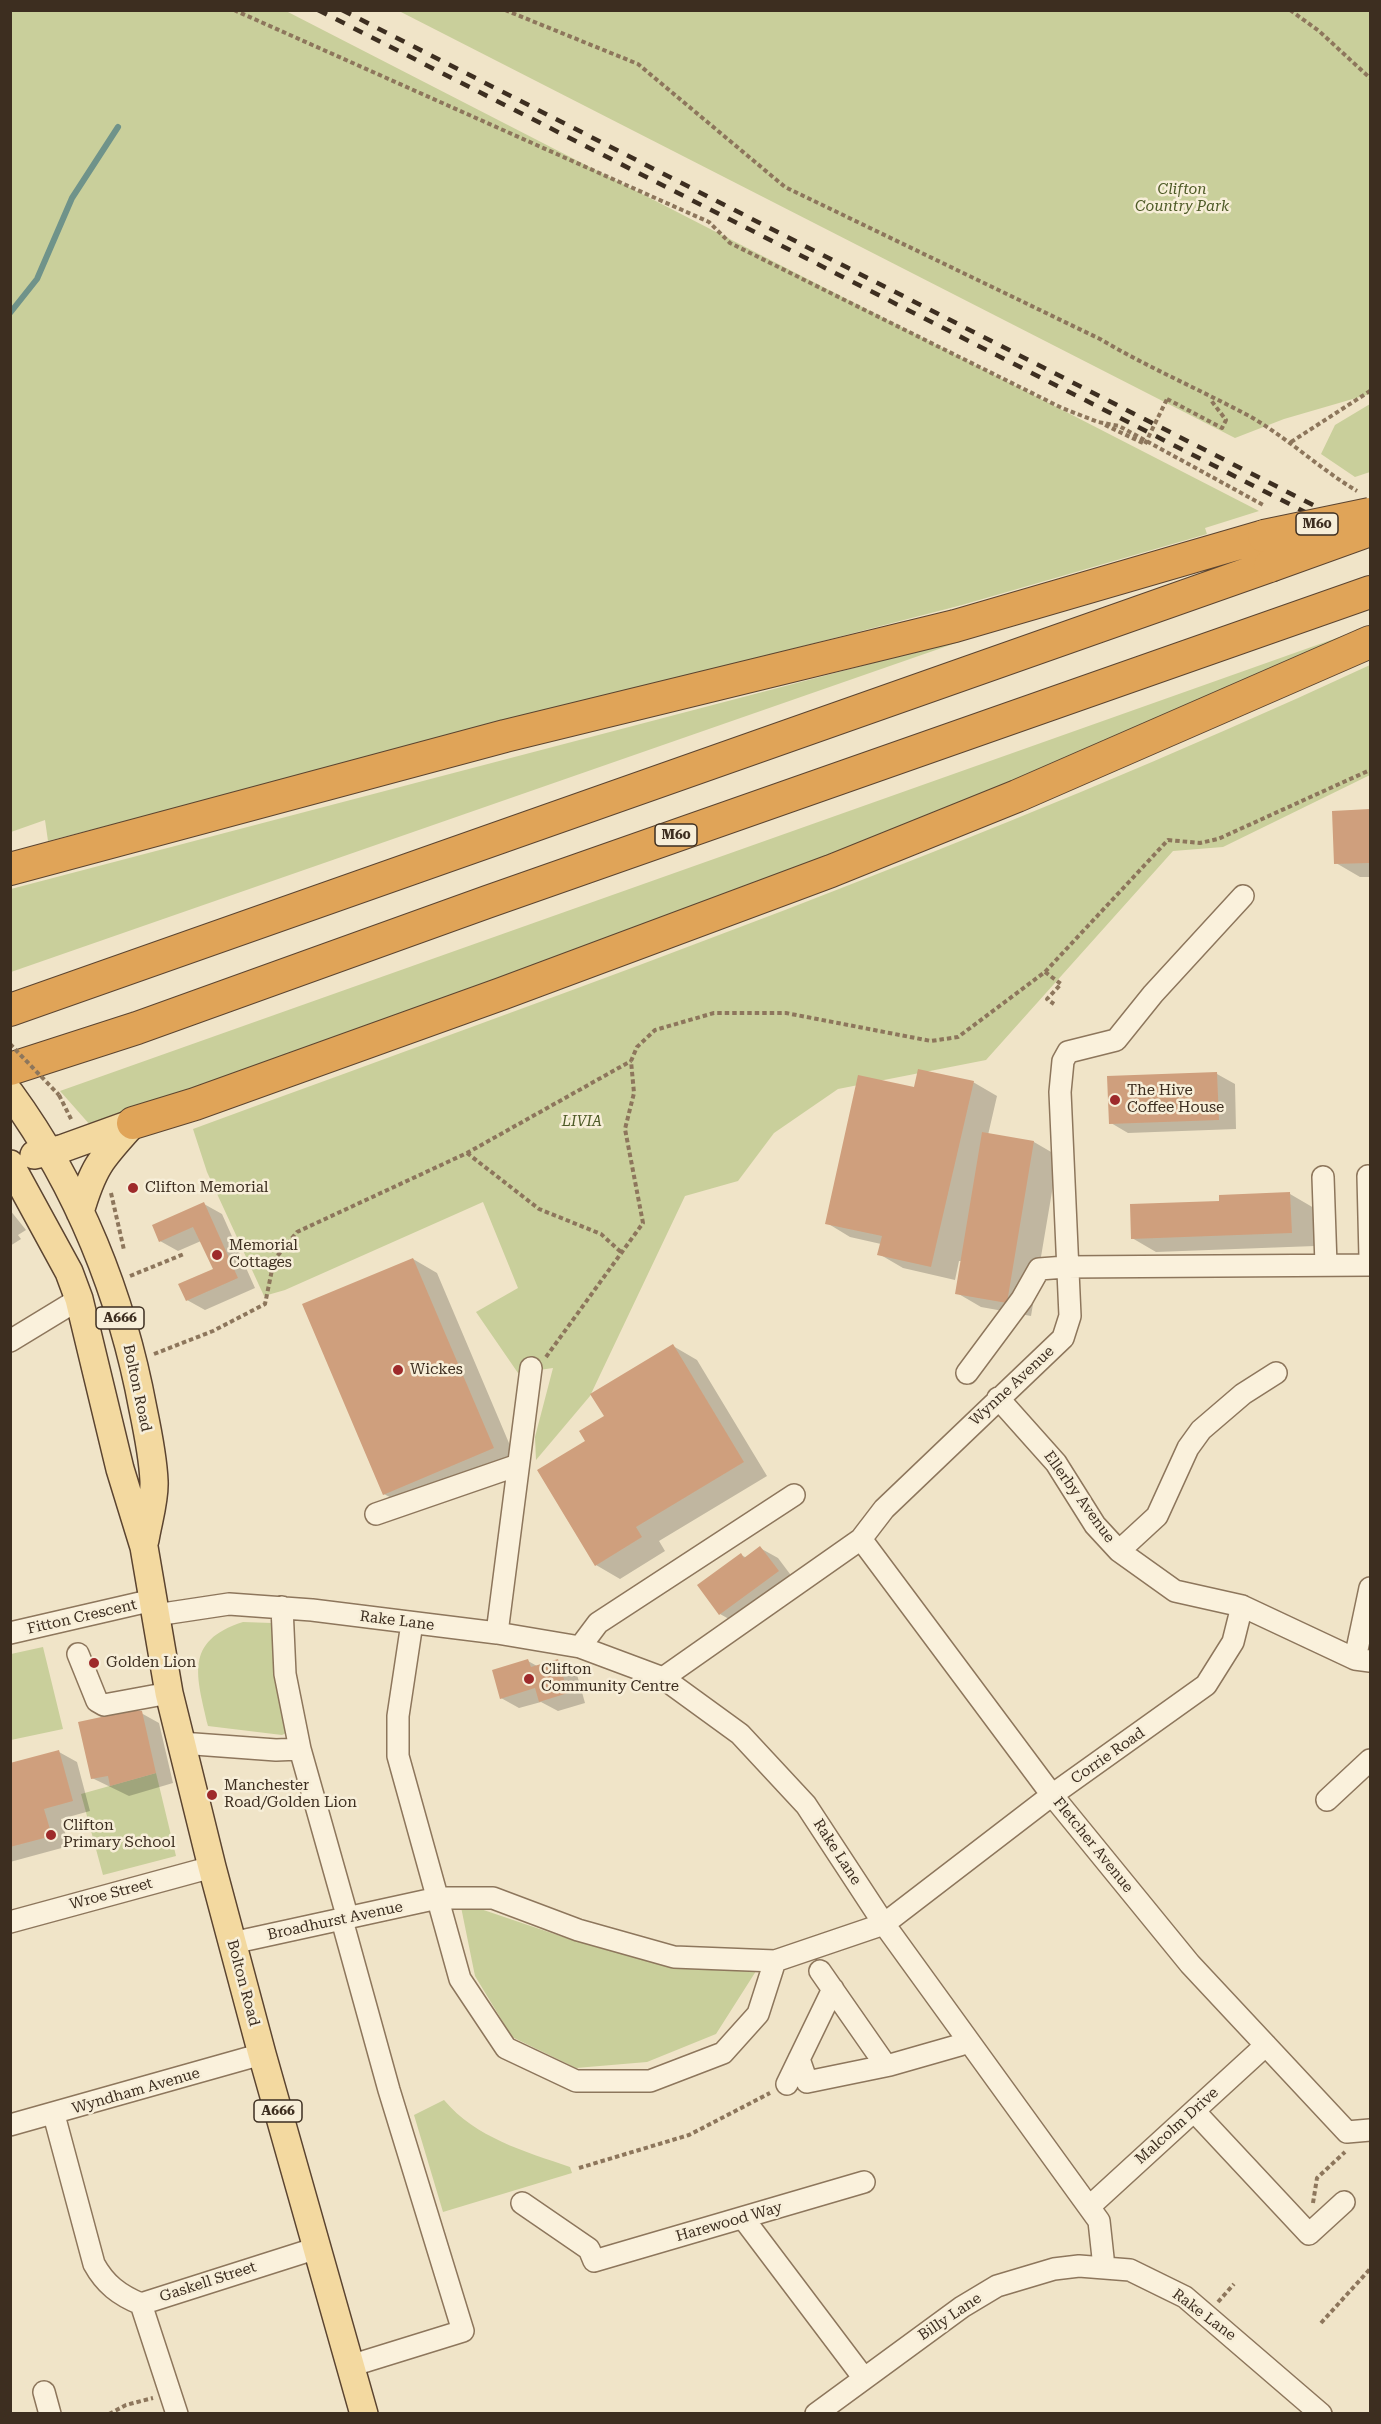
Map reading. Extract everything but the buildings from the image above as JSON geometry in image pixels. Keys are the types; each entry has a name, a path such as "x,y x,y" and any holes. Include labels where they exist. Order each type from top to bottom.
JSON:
{"highway":[{"name":"M60","path":"10,869 505,736 955,626 1265,521 1366,504"},
{"name":"M60","path":"10,1010 1371,530"},
{"name":"M60","path":"10,1069 137,1029 543,882 1356,597"},
{"path":"133,1123 195,1104 501,994 831,871 1017,796 1371,642"}],"main road":[{"name":"Bolton Road","path":"16,1100 49,1152 80,1212 103,1265 133,1363 154,1483 144,1547"},
{"path":"10,1149 33,1156 133,1123"},
{"path":"80,1212 89,1180 98,1163 133,1123"},
{"name":"Bolton Road","path":"10,1164 69,1272 79,1299 120,1469 144,1547 169,1693 212,1867 262,2054 364,2414"}],"street":[{"name":"Wynne Avenue","path":"663,1678 861,1539 884,1509 1063,1338 1070,1316 1059,1092 1063,1061 1071,1050 1116,1041 1153,994 1243,896"},
{"path":"1368,1176 1371,1258"},
{"path":"1323,1177 1326,1265"},
{"path":"967,1373 1022,1299 1039,1269 1371,1265"},
{"path":"10,1341 79,1299"},
{"path":"497,1633 531,1372"},
{"path":"1119,1551 1157,1516 1188,1448 1201,1430 1243,1394 1276,1373"},
{"name":"Ellerby Avenue","path":"998,1398 1056,1463 1095,1525 1119,1551 1175,1591 1242,1606 1363,1660"},
{"path":"376,1514 518,1465"},
{"path":"580,1647 598,1623 794,1495"},
{"name":"Fletcher Avenue","path":"861,1539 1052,1795 1190,1964 1266,2045 1359,2131"},
{"path":"1363,1660 1371,1588"},
{"name":"Rake Lane","path":"154,1607 229,1604 282,1607 497,1633 580,1647 663,1678 740,1734 806,1805 884,1924 1099,2221 1104,2267 1130,2270 1185,2297 1321,2414"},
{"name":"Corrie Road","path":"884,1924 1052,1795 1206,1685 1233,1642 1242,1606"},
{"name":"Fitton Crescent","path":"10,1633 154,1607"},
{"path":"282,1607 285,1674 300,1749 389,2090 463,2331 350,2366"},
{"path":"412,1623 399,1716 399,1756 460,1978 506,2048 576,2081 650,2081 723,2053 758,2013 775,1961"},
{"path":"78,1654 97,1701 104,1705 169,1693"},
{"path":"181,1743 276,1750 300,1749"},
{"path":"1328,1800 1371,1760"},
{"name":"Wroe Street","path":"10,1922 212,1867"},
{"name":"Broadhurst Avenue","path":"232,1943 438,1898 493,1898 578,1930 674,1957 775,1961 884,1924"},
{"path":"820,1971 883,2066"},
{"path":"832,1989 799,2059 797,2083 883,2066 960,2045 967,2039"},
{"name":"Malcolm Drive","path":"1089,2207 1266,2045"},
{"name":"Wyndham Avenue","path":"10,2125 54,2115 262,2054"},
{"path":"1194,2111 1309,2234 1344,2202"},
{"path":"54,2115 94,2264 104,2281 126,2298 141,2304"},
{"name":"Harewood Way","path":"522,2203 589,2249 594,2261 864,2182"},
{"path":"743,2218 863,2377"},
{"name":"Gaskell Street","path":"174,2404 141,2304 317,2248"},
{"name":"Billy Lane","path":"816,2414 863,2377 997,2286 1054,2269 1104,2267"},
{"path":"44,2392 50,2414"}],"path":[{"path":"234,10 709,222 729,243 1062,408 1145,444 1167,399 1222,428 1226,420 1209,397"},
{"path":"505,10 638,64 785,187 1100,339 1144,365 1209,397 1291,442 1366,504"},
{"path":"1290,10 1319,31 1371,78"},
{"path":"1291,442 1371,391"},
{"path":"1098,422 1119,426 1265,521"},
{"path":"531,1372 543,1371 545,1359 643,1223 625,1128 634,1093 631,1061 637,1047 655,1030 714,1013 786,1013 931,1041 958,1037 1045,972 1168,840 1200,843 1218,839 1371,770"},
{"path":"1045,972 1061,984 1047,999 1054,1004"},
{"path":"10,1044 59,1095 77,1131"},
{"path":"133,1363 213,1331 265,1304 274,1260 297,1232 467,1153 631,1061"},
{"path":"467,1153 539,1209 600,1234 621,1252"},
{"path":"130,1276 184,1254"},
{"path":"579,2168 689,2135 797,2083"},
{"path":"1309,2234 1317,2178 1352,2145 1359,2131"},
{"path":"1321,2323 1371,2269"},
{"path":"109,2414 126,2405 174,2404"}],"green space":[{"path":"11,11 286,11 1259,511 1205,528 1207,534 962,605 48,841 45,820 11,832"},
{"name":"Clifton Country Park","path":"399,11 1370,11 1370,394 1284,419 1235,438"},
{"path":"1370,404 1370,472 1355,477 1321,454 1335,425"},
{"path":"1348,634 1351,640 1038,771 724,897 91,1126 60,1091"},
{"path":"976,636 11,972 11,889"},
{"name":"LIVIA","path":"1370,665 1370,775 1223,847 1173,851 986,1060 838,1089 774,1133 738,1181 685,1196 590,1396 536,1460 535,1437 553,1368 518,1373 476,1312 518,1288 483,1202 285,1290 264,1296 207,1172 193,1129 638,965 934,852 1226,730"},
{"path":"243,1622 272,1623 276,1629 286,1733 282,1735 208,1726 198,1677 203,1650 211,1639 224,1630"},
{"path":"43,1647 63,1729 11,1740 11,1654"},
{"path":"156,1773 176,1856 103,1875 81,1794"},
{"path":"460,1902 572,1940 672,1963 758,1968 716,2034 647,2062 576,2068 512,2037 475,1976"},
{"path":"444,2100 457,2113 486,2134 518,2149 570,2167 572,2173 443,2212 414,2115"}],"waterway":[{"path":"10,313 37,279 72,198 118,127"}],"railway":[{"path":"318,10 1370,545"},
{"path":"342,10 1370,534"}],"place":[{"name":"The Hive Coffee House","path":"1115,1100"},
{"name":"Clifton Memorial","path":"133,1188"},
{"name":"Memorial Cottages","path":"217,1255"},
{"name":"Wickes","path":"398,1370"},
{"name":"Golden Lion","path":"94,1663"},
{"name":"Clifton Community Centre","path":"529,1679"},
{"name":"Manchester Road/Golden Lion","path":"212,1795"},
{"name":"Clifton Primary School","path":"51,1835"}]}
